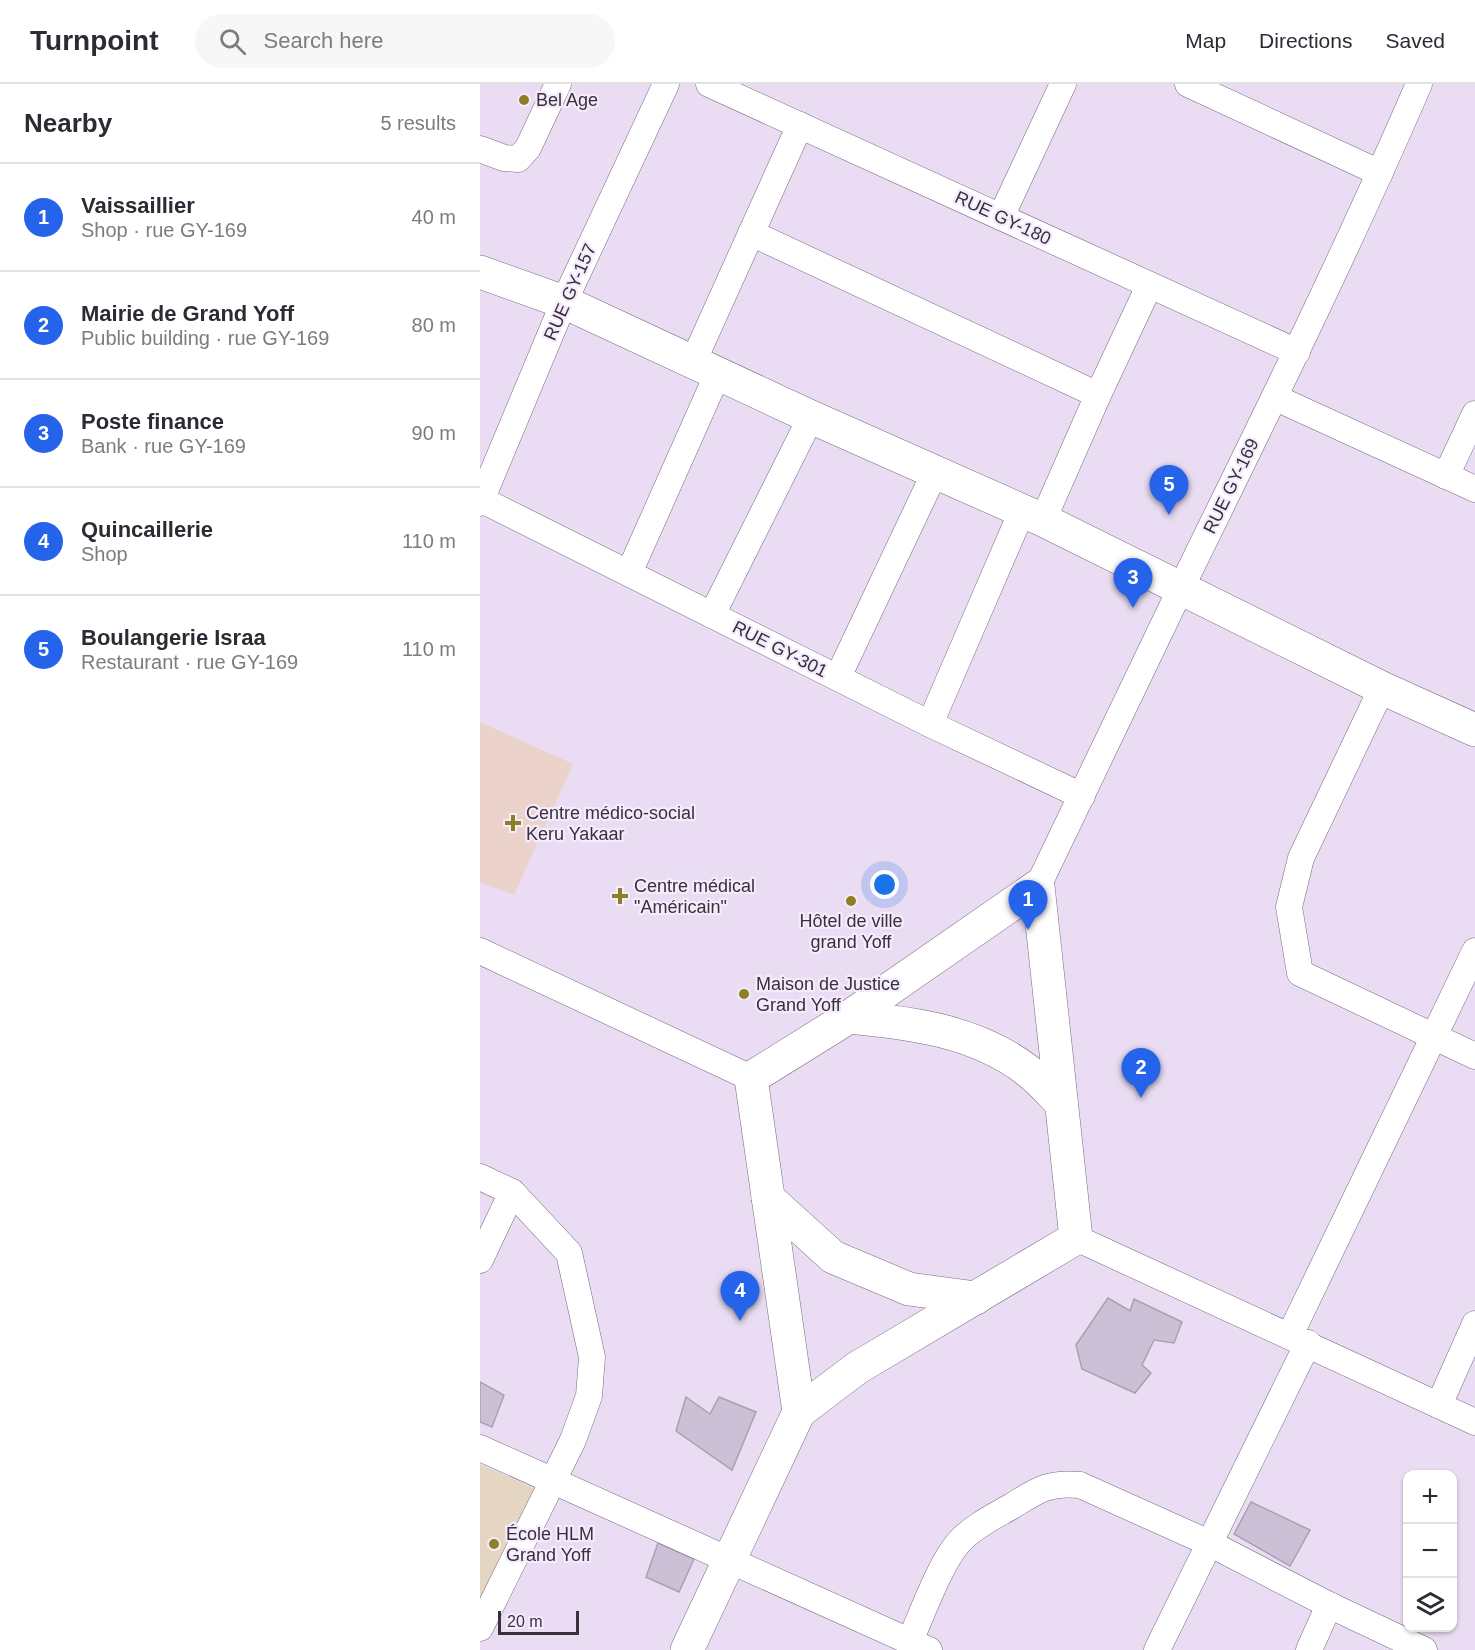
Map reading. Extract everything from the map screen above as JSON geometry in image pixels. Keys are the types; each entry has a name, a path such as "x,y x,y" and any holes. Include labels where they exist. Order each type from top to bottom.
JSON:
{"street":[{"path":"480,149 504,158 518,159 528,148 558,84"},
{"name":"RUE GY-157","path":"480,500 564,302 666,84"},
{"name":"RUE GY-180","path":"709,84 1297,352"},
{"path":"1002,217 1063,84"},
{"path":"1188,84 1380,173"},
{"name":"RUE GY-169","path":"1038,886 1180,589 1276,398 1419,84"},
{"path":"629,573 705,368 751,232 800,125"},
{"path":"751,232 1098,395"},
{"path":"480,272 564,302 811,417 1032,515 1382,688 1475,730"},
{"path":"930,724 1032,515 1098,395 1149,286"},
{"path":"1276,398 1475,489"},
{"path":"1446,476 1475,414"},
{"path":"712,615 811,417"},
{"path":"838,677 936,472"},
{"name":"RUE GY-301","path":"480,500 930,724 1082,796"},
{"path":"1382,688 1301,858 1289,907 1300,973 1475,1056"},
{"path":"751,1078 849,1017 1038,886 1076,1238"},
{"path":"480,951 751,1078"},
{"path":"1157,1650 1209,1543 1433,1036 1475,951"},
{"path":"849,1017 909,1023 977,1041 1027,1070 1061,1103"},
{"path":"751,1078 799,1412"},
{"path":"480,1177 512,1192 569,1253 592,1357 588,1396 573,1440 480,1628"},
{"path":"480,1260 512,1192"},
{"path":"768,1198 833,1257 909,1289 976,1298"},
{"path":"1076,1238 1475,1422"},
{"path":"687,1650 799,1412 857,1368 1076,1238"},
{"path":"1439,1405 1475,1324"},
{"path":"480,1448 920,1646 950,1555 960,1540 973,1529 1040,1489 1060,1483 1080,1485 1209,1543 1329,1605 1424,1650"},
{"path":"1309,1650 1329,1605"}],"shaded area":[{"name":"Centre médico-social Keru Yakaar","path":"480,722 573,764 514,895 480,882"},
{"name":"École HLM Grand Yoff","path":"480,1464 536,1489 480,1599"}],"building":[{"path":"1108,1298 1130,1311 1134,1299 1182,1322 1174,1343 1154,1340 1142,1365 1151,1373 1135,1393 1082,1369 1076,1345"},
{"path":"480,1382 504,1395 492,1427 480,1422"},
{"path":"686,1397 710,1414 719,1397 756,1412 732,1470 676,1431"},
{"path":"1251,1502 1310,1530 1290,1566 1234,1534"},
{"path":"658,1543 694,1559 679,1592 646,1577"}],"place":[{"name":"Bel Age","path":"524,100"},
{"name":"Boulangerie Israa","path":"1169,515"},
{"name":"Poste finance","path":"1133,608"},
{"name":"Centre médico-social Keru Yakaar","path":"513,823"},
{"name":"Centre médical \"Américain\"","path":"620,896"},
{"name":"Hôtel de ville grand Yoff","path":"851,901"},
{"name":"Vaissaillier","path":"1028,930"},
{"name":"Maison de Justice Grand Yoff","path":"744,994"},
{"name":"Mairie de Grand Yoff","path":"1141,1098"},
{"name":"Quincaillerie","path":"740,1321"},
{"name":"École HLM Grand Yoff","path":"494,1544"}]}
